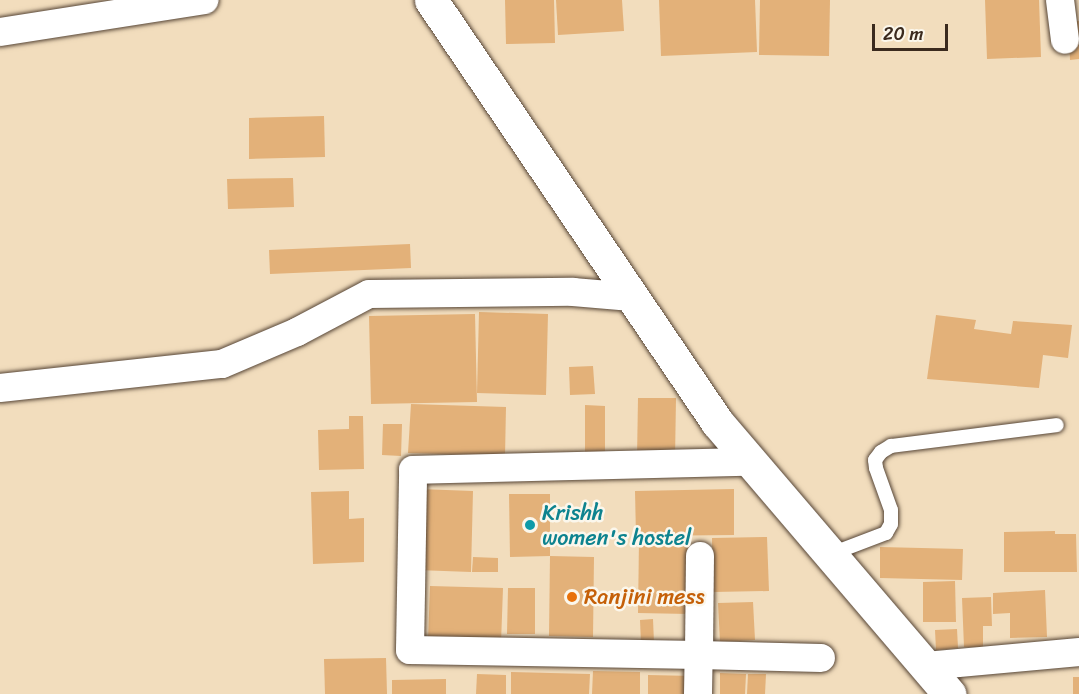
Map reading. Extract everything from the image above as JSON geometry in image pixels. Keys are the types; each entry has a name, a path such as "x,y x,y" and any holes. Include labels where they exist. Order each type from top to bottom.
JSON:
{"street":[{"path":"0,32 205,0"},
{"path":"431,0 717,422 949,694"},
{"path":"1060,0 1065,40"},
{"path":"0,388 222,364 297,332 369,294 573,292 632,297"},
{"path":"752,462 414,470 410,650 821,658"},
{"path":"698,694 700,556"},
{"path":"926,666 1079,652"}],"lane":[{"path":"831,554 886,533 891,524 891,510 875,459 891,446 1057,424"}],"building":[{"path":"505,0 554,0 555,43 506,44"},
{"path":"556,0 622,0 624,31 558,35"},
{"path":"659,0 755,0 757,52 661,56"},
{"path":"760,0 830,0 829,56 759,55"},
{"path":"985,0 1039,0 1041,57 987,59"},
{"path":"1068,21 1079,21 1079,59 1070,60"},
{"path":"324,116 325,157 249,159 249,118"},
{"path":"293,178 294,207 228,209 227,179"},
{"path":"410,244 411,268 270,274 269,250"},
{"path":"479,312 548,314 546,395 477,393"},
{"path":"475,314 477,402 371,404 369,316"},
{"path":"936,315 976,320 974,329 1011,334 1013,321 1072,325 1068,358 1043,355 1039,388 927,379"},
{"path":"593,366 595,394 570,395 569,367"},
{"path":"638,398 676,398 675,459 637,458"},
{"path":"411,404 506,407 505,456 408,453"},
{"path":"585,405 605,406 605,460 585,460"},
{"path":"349,416 363,416 364,469 319,470 318,430 349,429"},
{"path":"383,424 402,424 401,456 382,455"},
{"path":"419,489 473,491 471,572 417,570"},
{"path":"734,489 734,535 636,536 635,491"},
{"path":"349,491 349,519 364,518 364,562 313,564 311,492"},
{"name":"Krishh women's hostel","path":"509,494 550,494 550,556 510,557"},
{"path":"1055,531 1055,534 1076,534 1077,572 1004,572 1004,532"},
{"path":"767,537 769,591 713,592 712,538"},
{"path":"639,540 690,541 689,614 638,613"},
{"path":"880,547 963,549 962,580 880,578"},
{"name":"Ranjini mess","path":"550,556 594,557 593,637 549,636"},
{"path":"473,557 498,558 498,572 472,572"},
{"path":"955,581 956,622 923,622 923,582"},
{"path":"430,586 503,588 501,643 428,641"},
{"path":"508,588 535,588 535,634 507,634"},
{"path":"1045,590 1047,637 1010,638 1010,613 993,614 993,593"},
{"path":"991,597 992,626 983,626 983,647 964,647 962,598"},
{"path":"753,602 755,640 720,642 718,603"},
{"path":"653,619 654,643 641,644 640,620"},
{"path":"957,629 958,648 936,650 935,630"},
{"path":"386,658 387,694 325,694 324,659"},
{"path":"593,671 640,672 640,694 592,694"},
{"path":"511,672 590,674 589,694 511,694"},
{"path":"720,673 746,674 745,694 720,694"},
{"path":"477,674 506,675 506,694 476,694"},
{"path":"748,674 766,674 765,694 747,694"},
{"path":"648,675 694,676 693,694 648,694"},
{"path":"1073,677 1079,677 1079,694 1073,694"},
{"path":"446,679 446,694 392,694 392,680"}],"place":[{"name":"Krishh women's hostel","path":"530,525"},
{"name":"Ranjini mess","path":"572,597"}]}
